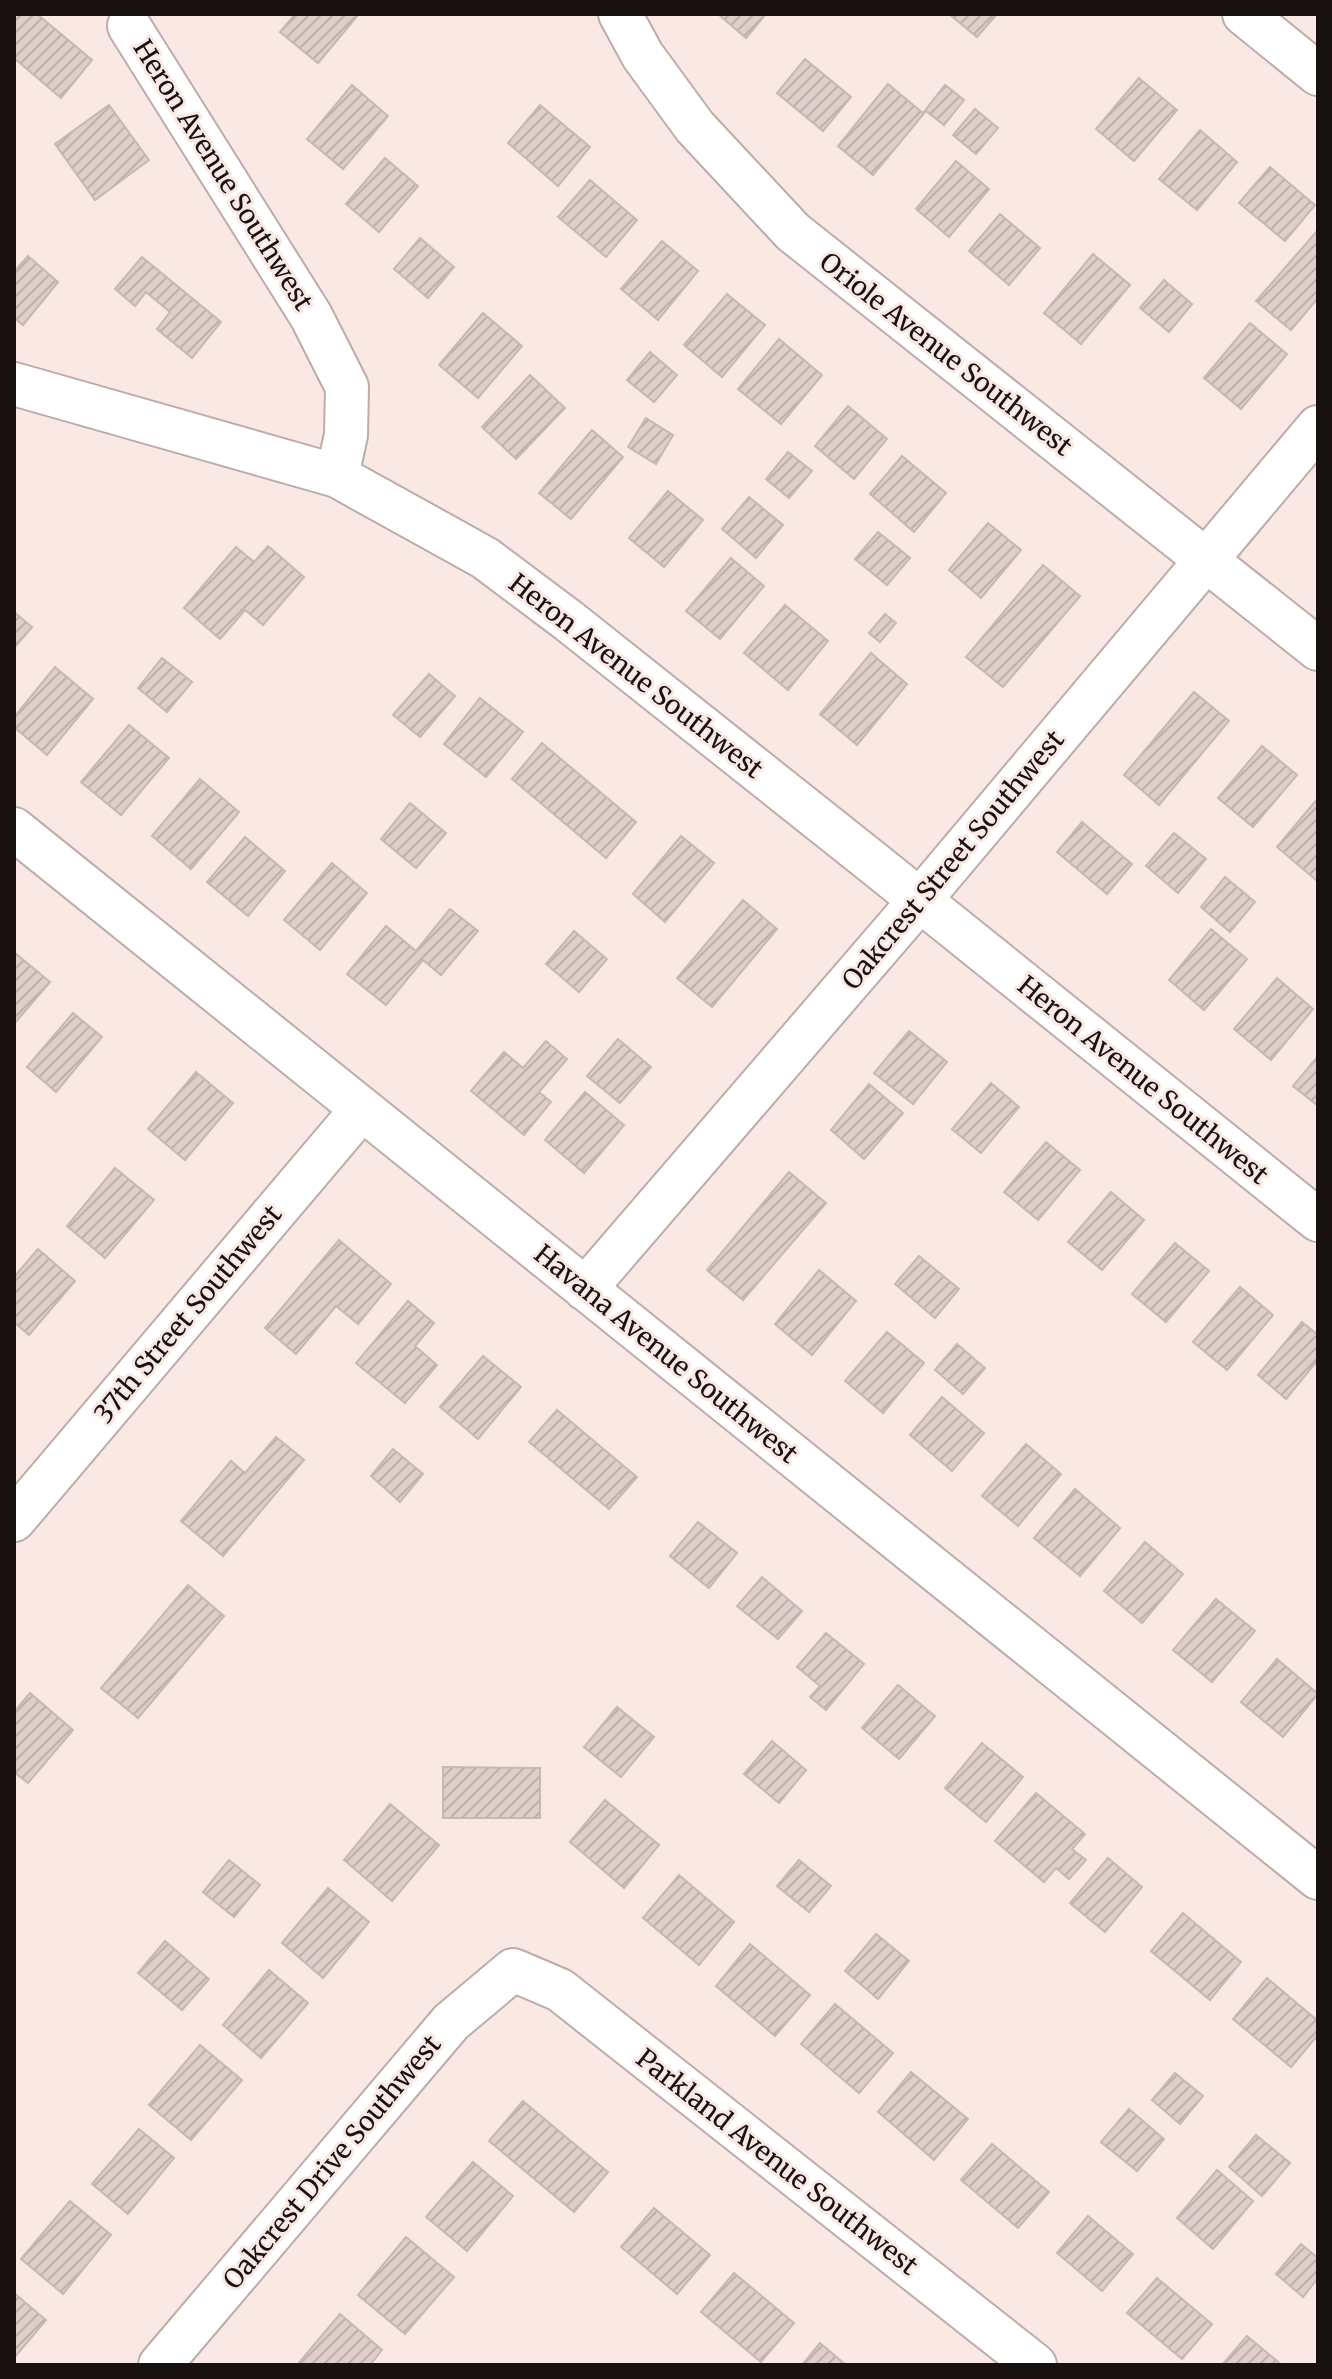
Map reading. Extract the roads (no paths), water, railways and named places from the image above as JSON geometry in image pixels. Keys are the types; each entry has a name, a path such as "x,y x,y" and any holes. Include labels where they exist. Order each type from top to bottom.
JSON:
{"street":[{"name":"Oriole Avenue Southwest","path":"620,14 643,56 695,127 793,232 1318,649"},
{"path":"1244,14 1318,74"},
{"name":"Heron Avenue Southwest","path":"129,26 311,316 347,387 346,435 337,476 485,558 569,621 1318,1220"},
{"path":"14,384 337,476"},
{"name":"Oakcrest Street Southwest","path":"585,1289 920,900 1318,427"},
{"name":"Havana Avenue Southwest","path":"14,829 1318,1878"},
{"name":"37th Street Southwest","path":"14,1520 362,1109"},
{"name":"Oakcrest Drive Southwest","path":"160,2365 451,2022 513,1970"},
{"name":"Parkland Avenue Southwest","path":"513,1970 560,1990 1035,2365"}]}
